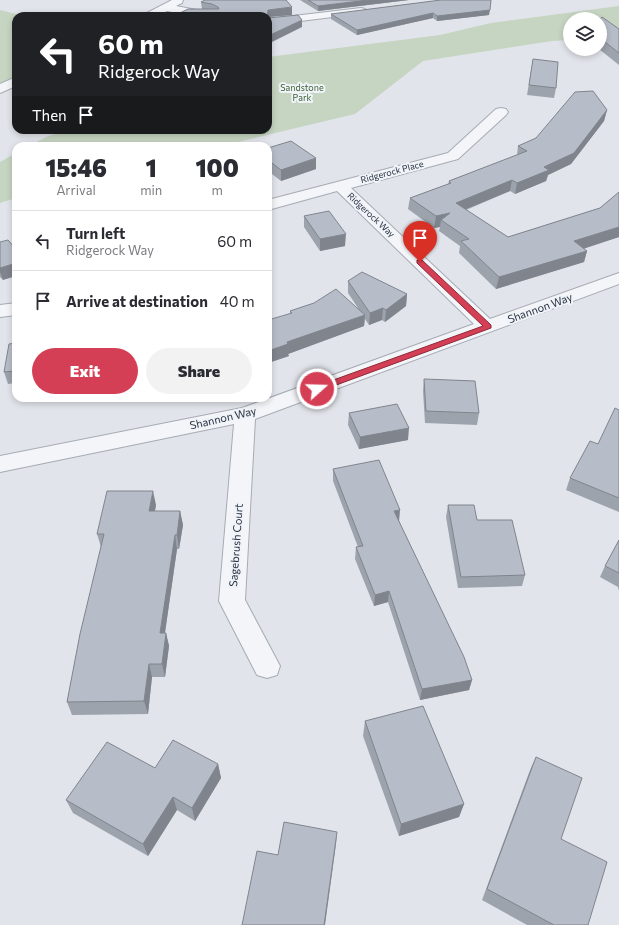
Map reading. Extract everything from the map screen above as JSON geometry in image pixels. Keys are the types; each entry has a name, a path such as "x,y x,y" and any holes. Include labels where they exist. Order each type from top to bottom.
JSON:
{"street":[{"path":"155,12 179,0"},
{"path":"165,7 191,12"},
{"path":"272,22 374,10"},
{"path":"0,89 12,83"},
{"name":"Ridgerock Place","path":"272,204 453,156 501,112"},
{"name":"Ridgerock Way","path":"340,186 488,326"},
{"name":"Shannon Way","path":"0,464 246,414 619,278"},
{"path":"0,311 12,310"},
{"name":"Sagebrush Court","path":"246,414 232,601 267,666"}],"green space":[{"name":"Sandstone Park","path":"619,6 619,37 607,38 607,12 574,12"},
{"path":"0,10 12,13 12,83 0,89"},
{"name":"Sandstone Park","path":"563,13 563,40 423,61 355,114 272,134 272,56 440,35 491,23"},
{"name":"Sandstone Park","path":"55,134 271,134 238,142 37,142"},
{"path":"12,155 12,199 0,203 0,162"}],"building":[{"path":"205,0 286,0 292,7 268,10 268,12 182,12 188,9 219,9 212,4 201,2"},
{"path":"308,0 369,0 318,6"},
{"path":"441,0 491,0 490,10 437,16 433,13 357,30 331,14"},
{"path":"298,15 302,20 272,34 272,18"},
{"path":"607,21 619,29 619,53 607,44"},
{"path":"533,59 558,62 556,88 529,85"},
{"path":"593,91 607,110 574,153 544,167 549,170 517,183 512,180 456,203 508,237 600,208 619,192 619,227 574,241 587,251 499,277 461,241 469,239 441,220 450,213 436,216 410,198 451,183 449,181 527,151 518,146 536,138 575,92"},
{"path":"291,141 316,158 281,170 272,163 272,147"},
{"path":"329,211 346,234 320,239 304,216"},
{"path":"8,240 12,244 12,264 0,268 0,242"},
{"path":"362,272 407,294 386,310 383,308 370,313 348,281"},
{"path":"336,289 365,315 287,342 288,344 272,350 272,319 292,313 290,311 314,303"},
{"path":"9,344 12,344 12,371 4,372"},
{"path":"424,379 475,381 479,413 426,411"},
{"path":"397,404 409,428 360,437 349,413"},
{"path":"615,408 619,410 619,498 570,478 590,441 598,444"},
{"path":"379,460 400,510 394,511 464,657 472,680 422,689 389,591 375,595 356,547 363,546 333,469"},
{"path":"107,491 153,491 149,511 180,511 160,633 166,633 162,664 149,664 144,701 67,702 80,634 104,534 97,534"},
{"path":"448,505 474,505 477,520 512,520 525,575 461,577"},
{"path":"619,540 619,573 605,566"},
{"path":"423,706 464,804 401,824 365,721"},
{"path":"173,740 218,764 192,808 173,797 143,844 66,800 107,742 155,768"},
{"path":"536,757 582,778 561,839 607,862 588,925 554,925 487,889"},
{"path":"284,822 337,832 324,925 242,925 257,851 278,855"}],"route":[{"path":"317,389 488,326 420,262"}]}
